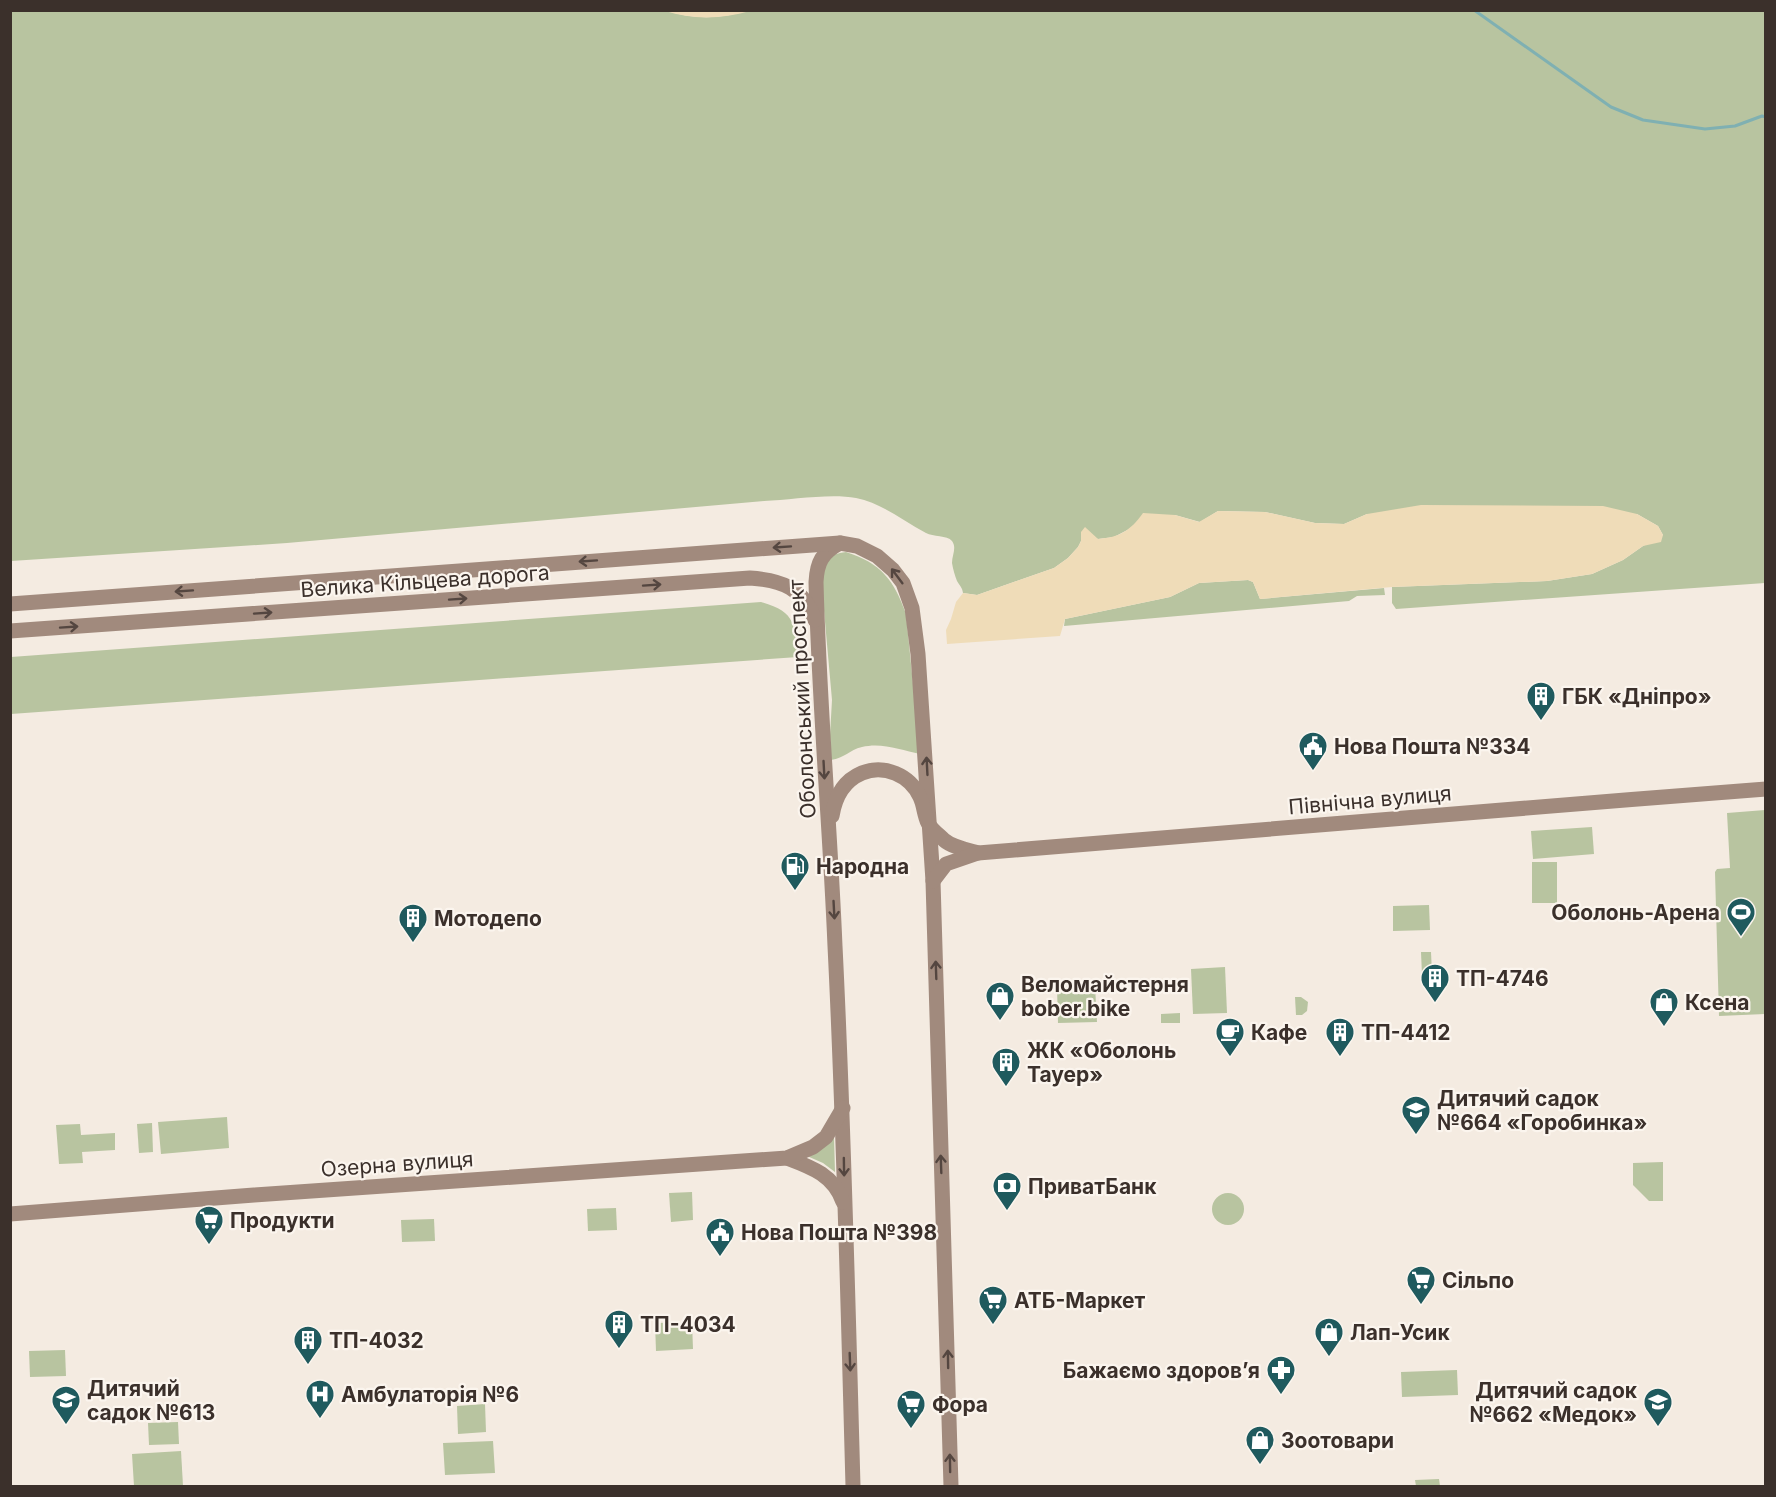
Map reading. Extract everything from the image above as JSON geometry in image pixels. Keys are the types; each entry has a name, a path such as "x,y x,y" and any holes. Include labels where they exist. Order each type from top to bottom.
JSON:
{"main road":[{"name":"Велика Кільцева дорога","path":"10,604 840,543"},
{"name":"Оболонський проспект","path":"840,543 826,552 817,569 817,627 843,1108 853,1486"},
{"path":"840,543 869,551 885,562 903,583 910,601 918,654 933,881 951,1486"},
{"name":"Велика Кільцева дорога","path":"10,632 750,578 772,579 802,596 811,610 817,627"},
{"path":"829,831 840,790 854,777 865,772 879,770 895,773 912,785 921,799 929,825"},
{"name":"Північна вулиця","path":"933,881 946,864 978,853 1766,789"},
{"name":"Північна вулиця","path":"929,825 946,842 978,853"},
{"path":"787,1158 813,1148 824,1138 843,1108"},
{"path":"787,1158 816,1169 830,1179 839,1191 845,1207"},
{"name":"Озерна вулиця","path":"10,1214 787,1158"}],"green space":[{"path":"665,10 697,17 729,15 750,10 1765,11 1765,583 1396,609 1392,603 1392,587 1547,581 1592,574 1623,560 1663,535 1658,526 1637,514 1367,514 1344,524 1315,523 1265,512 1218,511 1200,522 1175,515 1133,527 1114,537 1098,539 1081,532 1078,547 1054,568 977,595 963,593 957,581 952,563 954,546 950,539 926,533 866,500 834,496 287,543 11,561 10,11"},
{"path":"846,552 858,556 885,574 906,614 920,754 877,745 858,748 840,758 831,760 832,700 821,577 829,559 835,554"},
{"path":"1248,580 1253,582 1260,599 1384,588 1385,595 1357,596 1349,601 1064,626 1065,619 1170,597 1199,583"},
{"path":"761,602 781,610 792,621 798,657 11,714 11,657"},
{"name":"Оболонь-Арена","path":"1765,810 1765,1014 1719,1016 1715,872 1717,869 1730,868 1727,813"},
{"path":"1592,827 1594,854 1533,859 1531,831"},
{"path":"1532,862 1557,862 1557,903 1532,903"},
{"path":"1429,905 1430,930 1393,931 1393,906"},
{"path":"1421,952 1431,952 1432,974 1422,975"},
{"path":"1225,967 1227,1013 1193,1014 1191,969"},
{"path":"1095,986 1097,1022 1058,1023 1057,987"},
{"path":"1295,997 1301,997 1308,1002 1307,1011 1302,1015 1296,1015"},
{"path":"1180,1013 1180,1023 1161,1023 1161,1014"},
{"path":"227,1117 229,1148 161,1154 158,1122"},
{"path":"152,1123 153,1152 139,1153 137,1124"},
{"path":"80,1124 81,1135 115,1133 115,1150 82,1152 83,1163 59,1164 56,1125"},
{"path":"834,1137 835,1172 823,1163 807,1156"},
{"path":"1663,1162 1663,1201 1649,1201 1633,1185 1633,1163"},
{"path":"692,1192 693,1220 671,1222 669,1193"},
{"path":"1228,1193 1240,1197 1244,1209 1240,1221 1228,1225 1216,1221 1212,1209 1216,1197"},
{"path":"616,1208 617,1230 588,1231 587,1209"},
{"path":"434,1219 435,1241 402,1242 401,1220"},
{"path":"692,1322 693,1349 656,1351 655,1323"},
{"path":"65,1350 66,1376 30,1377 29,1351"},
{"path":"1457,1370 1458,1395 1402,1397 1401,1372"},
{"path":"485,1404 486,1432 458,1434 457,1406"},
{"path":"178,1422 179,1444 149,1445 148,1423"},
{"path":"493,1441 495,1473 445,1475 443,1443"},
{"path":"181,1451 183,1486 134,1486 132,1454"},
{"path":"1439,1479 1440,1486 1416,1486 1415,1480"}],"sand":[{"path":"665,11 750,11 729,16 708,17 686,16"},
{"path":"1421,505 1603,506 1637,514 1658,526 1663,535 1661,542 1643,546 1623,560 1592,574 1547,581 1392,587 1260,599 1253,582 1248,580 1199,583 1170,597 1065,619 1060,636 947,644 946,630 956,602 963,593 977,595 1054,568 1078,547 1081,532 1085,527 1098,539 1124,532 1143,513 1175,515 1199,522 1218,511 1265,512 1315,523 1344,524 1367,514"}],"waterway":[{"path":"1474,10 1611,107 1643,120 1705,129 1735,126 1762,116 1766,117"}],"place":[{"name":"ГБК «Дніпро»","path":"1541,722"},
{"name":"Нова Пошта №334","path":"1313,772"},
{"name":"Народна","path":"795,892"},
{"name":"Оболонь-Арена","path":"1741,938"},
{"name":"Мотодепо","path":"413,944"},
{"name":"ТП-4746","path":"1435,1004"},
{"name":"Веломайстерня bober.bike","path":"1000,1022"},
{"name":"Ксена","path":"1664,1028"},
{"name":"Кафе","path":"1230,1058"},
{"name":"ТП-4412","path":"1340,1058"},
{"name":"ЖК «Оболонь Тауер»","path":"1006,1088"},
{"name":"Дитячий садок №664 «Горобинка»","path":"1416,1136"},
{"name":"ПриватБанк","path":"1007,1212"},
{"name":"Продукти","path":"209,1246"},
{"name":"Нова Пошта №398","path":"720,1258"},
{"name":"Сільпо","path":"1421,1306"},
{"name":"АТБ-Маркет","path":"993,1326"},
{"name":"ТП-4034","path":"619,1350"},
{"name":"Лап-Усик","path":"1329,1358"},
{"name":"ТП-4032","path":"308,1366"},
{"name":"Бажаємо здоровʼя","path":"1281,1396"},
{"name":"Амбулаторія №6","path":"320,1420"},
{"name":"Дитячий садок №613","path":"66,1426"},
{"name":"Дитячий садок №662 «Медок»","path":"1658,1428"},
{"name":"Фора","path":"911,1430"},
{"name":"Зоотовари","path":"1260,1466"}]}
